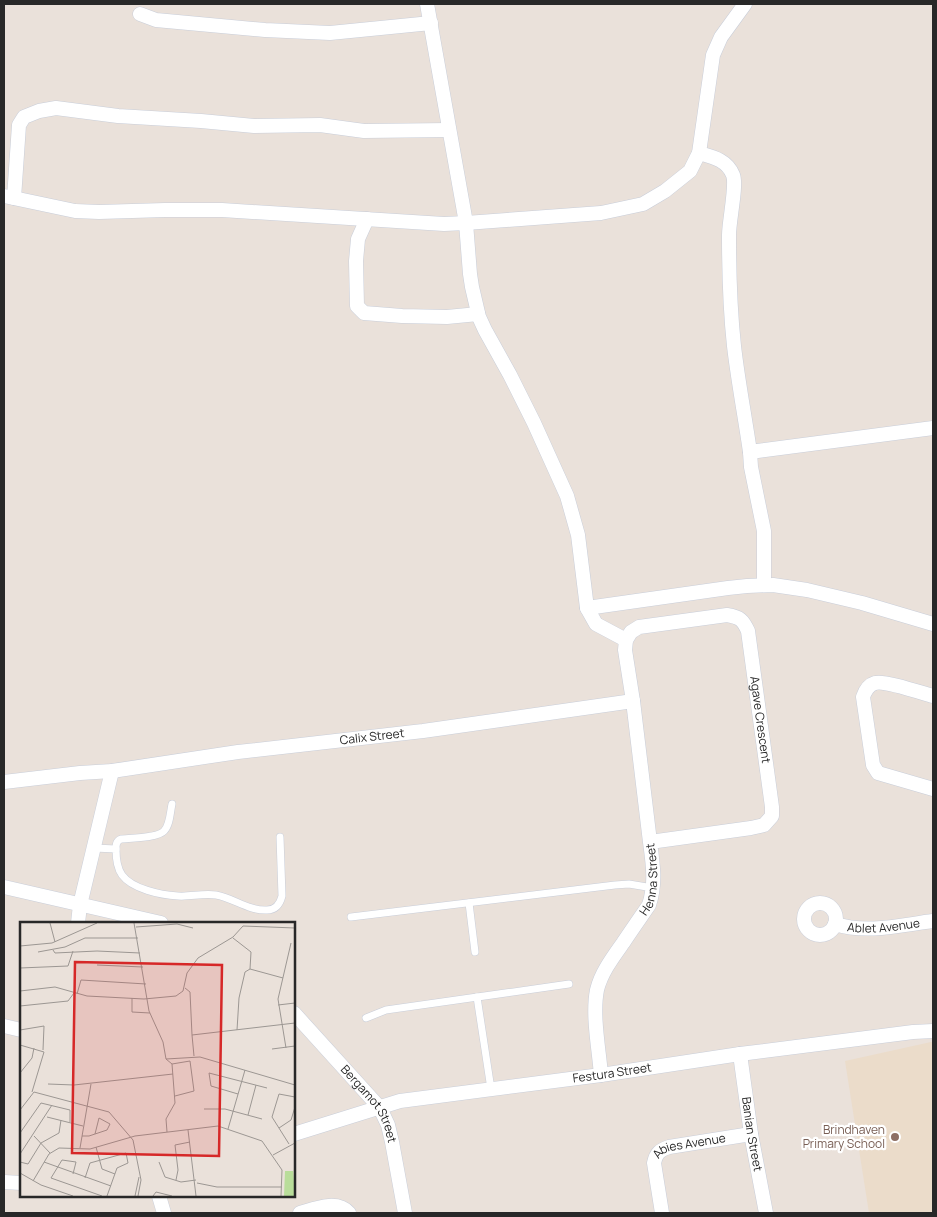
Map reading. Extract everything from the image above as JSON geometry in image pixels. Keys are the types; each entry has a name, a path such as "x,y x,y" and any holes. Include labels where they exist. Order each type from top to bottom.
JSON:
{"street":[{"path":"427,4 466,223 470,274 478,314 534,423 567,496 578,536 587,608 596,624 626,640"},
{"path":"449,130 364,131 320,125 254,126 118,116 56,108 39,111 24,117 19,125 9,197 75,211 222,210 444,224 601,213 643,204 665,192 690,171 699,153 713,55 720,37 745,4"},
{"path":"140,14 156,20 264,30 330,33 430,23"},
{"path":"699,153 718,158 727,165 733,176 734,186 729,223 729,259 734,345 753,476 764,531 764,585"},
{"path":"367,219 358,239 356,261 357,306 364,313 447,317 478,314"},
{"path":"750,452 933,428"},
{"path":"587,608 728,588 773,585 807,590 933,624"},
{"name":"Agave Crescent","path":"626,640 630,632 638,627 727,615 741,619 748,631 772,807 772,816 764,825 650,842"},
{"name":"Henna Street","path":"601,1075 596,1018 597,990 601,977 613,957 649,905 653,888 653,864 625,650 626,640"},
{"path":"933,696 876,682 870,685 863,697 873,766 878,773 933,788"},
{"name":"Calix Street","path":"4,782 112,771 238,752 423,731 633,701"},
{"path":"78,922 80,904 112,771"},
{"path":"4,887 157,922"},
{"name":"Ablet Avenue","path":"835,924 848,928 862,929 933,921"},
{"name":"Bergamot Street","path":"295,1014 380,1108 388,1125 405,1213"},
{"path":"4,1026 20,1030"},
{"name":"Festura Street","path":"295,1134 400,1101 601,1075 740,1054 933,1031"},
{"name":"Banian Street","path":"740,1054 766,1213"},
{"name":"Abies Avenue","path":"662,1213 654,1163 659,1152 669,1147 752,1134"},
{"path":"4,1182 20,1183"},
{"path":"159,1197 164,1213"},
{"path":"300,1213 329,1206 347,1210 348,1213"}],"lane":[{"path":"172,804 168,825 163,832 157,835 121,839 116,845 118,866 129,882 159,894 179,896 215,895 256,909 274,909 280,903 282,896 280,837"},
{"path":"94,848 116,849"},
{"path":"351,917 615,884 653,888"},
{"path":"469,903 475,952"},
{"path":"366,1018 386,1010 569,984"},
{"path":"477,997 491,1089"}],"shaded area":[{"name":"Brindhaven Primary School","path":"933,1042 933,1213 869,1213 845,1061"}],"place":[{"name":"Brindhaven Primary School","path":"895,1137"}]}
